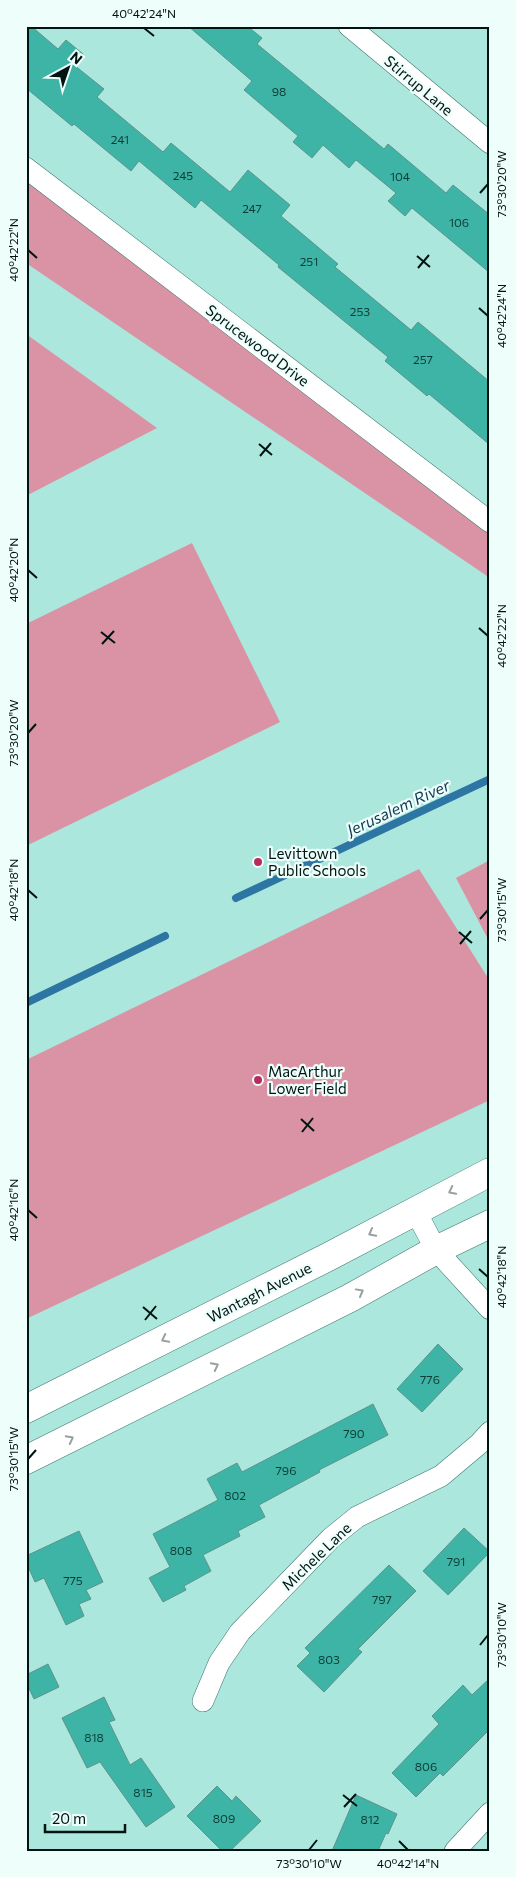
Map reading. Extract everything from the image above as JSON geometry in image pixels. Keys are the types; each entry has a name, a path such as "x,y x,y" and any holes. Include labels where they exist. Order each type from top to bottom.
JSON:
{"main road":[{"name":"Wantagh Avenue","path":"26,1409 328,1257 490,1172"},
{"path":"28,1455 350,1298 436,1250 490,1224"}],"street":[{"name":"Stirrup Lane","path":"349,26 490,143"},
{"name":"Sprucewood Drive","path":"26,168 490,522"},
{"path":"415,1210 436,1250 490,1309"},
{"name":"Michele Lane","path":"204,1701 219,1663 240,1632 331,1538 357,1517 441,1476 479,1444 490,1432"},
{"path":"455,1851 490,1813"}],"shaded area":[{"path":"26,173 490,527 490,578 26,263"},
{"path":"26,334 157,428 26,496"},
{"path":"192,543 280,722 26,846 26,624"},
{"path":"490,860 490,943 456,878"},
{"name":"MacArthur Lower Field","path":"419,869 490,981 490,1100 26,1319 26,1060"}],"building":[{"path":"26,26 31,26 58,49 66,40 83,54 74,65 104,89 97,97 163,152 171,143 230,192 248,170 290,205 281,216 338,264 335,267 411,330 418,322 490,382 490,445 429,394 427,396 385,361 388,357 278,267 279,265 201,200 195,208 139,161 131,171 74,124 72,126 26,88"},
{"path":"188,26 247,26 262,38 257,44 384,149 388,144 446,193 453,185 490,215 490,273 412,208 405,216 388,201 396,193 356,160 349,168 323,145 312,158 293,142 298,136 244,90 252,81"},
{"path":"438,1344 463,1369 422,1412 397,1389"},
{"path":"373,1404 388,1435 319,1470 320,1472 259,1505 265,1517 238,1531 240,1536 203,1555 211,1571 184,1586 186,1590 163,1602 149,1578 170,1567 153,1534 218,1500 207,1479 237,1463 242,1472"},
{"path":"464,1528 490,1552 448,1595 423,1571"},
{"path":"79,1531 103,1582 86,1590 91,1599 79,1604 84,1616 66,1625 44,1578 35,1582 26,1562 26,1556"},
{"path":"389,1565 416,1591 358,1649 362,1652 324,1692 297,1666 310,1653 305,1648"},
{"path":"48,1664 59,1687 34,1699 26,1682 26,1675"},
{"path":"490,1678 490,1729 443,1776 440,1773 416,1797 392,1773 439,1724 432,1716 463,1685 472,1695"},
{"path":"104,1697 115,1720 109,1722 130,1765 141,1758 175,1807 146,1827 100,1762 87,1768 62,1718"},
{"path":"217,1786 232,1801 236,1796 261,1821 230,1851 222,1851 187,1816"},
{"path":"356,1795 397,1814 378,1851 332,1851"}],"waterway":[{"name":"Jerusalem River","path":"236,898 490,779"},
{"name":"Jerusalem River","path":"26,1003 165,936"}],"place":[{"name":"Levittown Public Schools","path":"258,862"},
{"name":"MacArthur Lower Field","path":"258,1080"}]}
